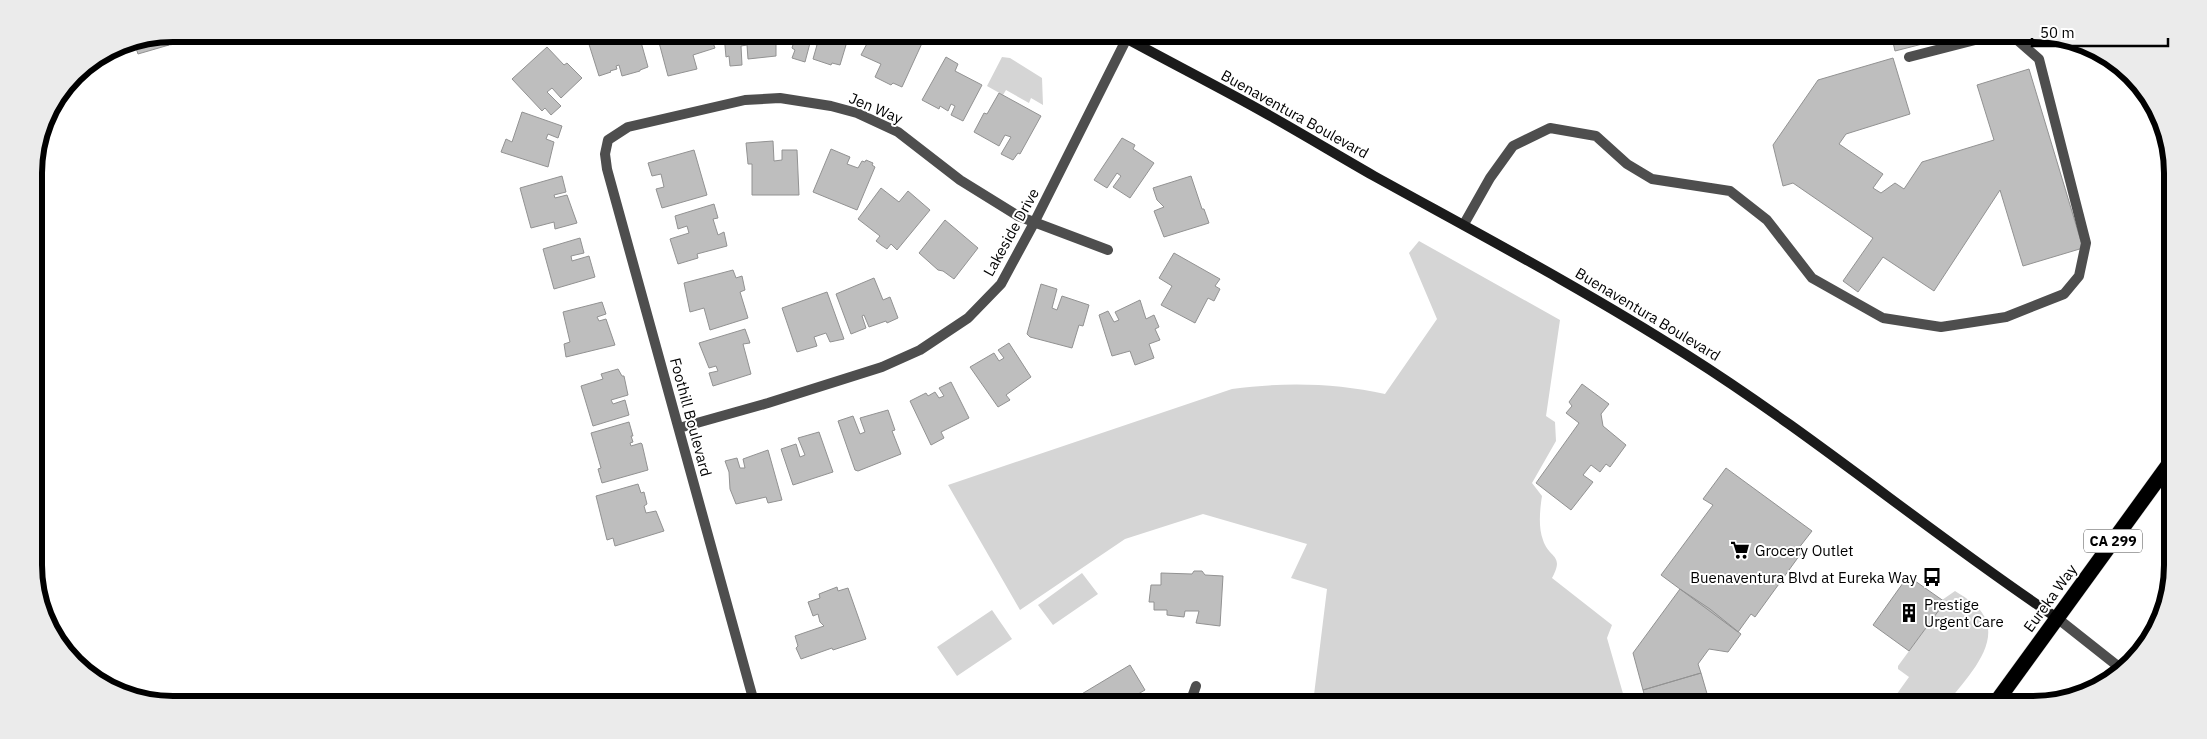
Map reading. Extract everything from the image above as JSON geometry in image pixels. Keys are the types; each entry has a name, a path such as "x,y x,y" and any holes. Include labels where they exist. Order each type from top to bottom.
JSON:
{"highway":[{"name":"Eureka Way","path":"2001,696 2164,471"}],"main road":[{"name":"Buenaventura Boulevard","path":"1135,42 1464,224 1634,322 1739,388 2009,586 2057,618"}],"street":[{"name":"Lakeside Drive","path":"679,428 882,367 920,350 968,318 1001,284 1034,223 1124,42"},
{"path":"1909,57 1967,42"},
{"path":"1464,224 1490,178 1513,146 1550,128 1596,136 1627,164 1652,179 1730,191 1767,220 1812,278 1884,318 1941,327 2006,318 2064,294 2080,276 2086,243 2039,59 2020,42"},
{"name":"Jen Way","path":"608,140 628,128 745,100 780,98 814,103 857,113 898,132 960,180 1018,216 1108,250"},
{"name":"Foothill Boulevard","path":"608,140 605,154 607,169 752,696"},
{"name":"Buenaventura Boulevard","path":"2057,618 2118,665"},
{"path":"1192,696 1196,686"}],"shaded area":[{"path":"1002,57 1010,58 1042,78 1043,105 1031,98 1029,103 1006,90 1003,95 987,86"},
{"path":"1419,241 1560,320 1546,416 1555,422 1556,441 1532,483 1542,496 1540,512 1541,535 1556,560 1556,570 1552,578 1612,625 1607,638 1624,696 1314,696 1327,589 1291,578 1307,544 1203,514 1125,539 1020,610 948,485 1232,389 1271,385 1309,385 1366,390 1385,394 1437,319 1409,253"},
{"path":"1082,573 1098,594 1053,625 1038,605"},
{"path":"1955,591 1980,610 1987,622 1988,635 1980,660 1953,696 1895,696 1909,677 1898,669 1898,666 1945,602 1942,600"},
{"path":"992,610 1012,639 957,676 937,647"}],"building":[{"path":"588,42 641,42 648,67 622,76 619,65 616,66 617,69 599,76"},
{"path":"659,42 713,42 715,48 693,55 697,69 668,76"},
{"path":"725,42 776,42 776,56 748,59 747,45 741,46 742,65 730,66 729,56 726,57"},
{"path":"794,42 843,42 843,44 846,45 840,65 832,63 831,65 813,59 817,45 810,43 805,62 792,58 795,50 792,48"},
{"path":"868,42 923,42 902,87 893,83 891,85 875,77 881,64 861,55"},
{"path":"1893,42 1930,42 1895,51"},
{"path":"168,43 169,45 138,54 136,48"},
{"path":"547,47 564,65 567,63 582,78 561,98 552,88 547,92 561,106 551,115 545,108 542,111 512,79"},
{"path":"946,57 958,64 955,71 982,85 963,121 951,115 955,106 951,104 948,111 940,106 939,109 922,100"},
{"path":"1893,58 1910,114 1846,134 1839,144 1883,174 1873,188 1881,193 1895,183 1904,189 1922,162 1994,140 1977,85 2029,69 2083,248 2023,266 2000,190 1934,291 1883,257 1858,292 1843,281 1873,238 1793,183 1783,186 1773,145 1818,80"},
{"path":"999,93 1041,116 1020,154 1018,153 1013,160 1001,154 1011,137 1005,135 999,146 974,132 984,113 987,114"},
{"path":"522,112 562,126 558,138 548,134 546,139 554,142 548,167 501,152 506,139 512,142"},
{"path":"1122,138 1135,145 1133,149 1154,163 1130,198 1113,187 1121,176 1117,173 1107,188 1094,180"},
{"path":"773,141 774,161 782,160 782,150 797,150 799,195 752,195 752,164 748,164 746,143"},
{"path":"831,149 850,157 847,164 858,168 862,161 865,162 866,160 873,163 872,165 875,167 857,210 813,192"},
{"path":"694,150 707,195 662,208 656,189 664,187 661,174 652,176 648,163"},
{"path":"562,176 566,192 554,195 555,198 567,195 577,223 555,229 554,222 531,228 520,188"},
{"path":"1191,176 1202,209 1204,209 1209,223 1164,237 1154,211 1164,207 1157,200 1153,188"},
{"path":"881,188 899,202 908,191 930,210 897,250 891,244 887,249 881,245 876,241 880,236 858,219"},
{"path":"714,204 718,218 713,219 718,235 724,232 727,246 697,254 698,258 678,264 670,239 689,233 687,226 678,229 675,216"},
{"path":"945,220 978,248 954,279 943,271 938,270 919,253"},
{"path":"580,238 584,253 571,256 572,261 589,256 595,277 554,289 543,249"},
{"path":"1174,253 1220,279 1215,286 1220,289 1214,301 1208,298 1195,323 1161,305 1172,286 1159,278"},
{"path":"733,270 736,278 742,276 745,290 740,292 748,318 710,330 704,308 690,312 684,283"},
{"path":"874,278 883,300 890,297 898,318 887,323 886,321 869,327 864,315 862,316 866,328 851,334 836,294"},
{"path":"1041,284 1057,289 1052,308 1057,310 1062,296 1089,305 1083,326 1079,325 1072,348 1030,337 1027,334"},
{"path":"827,292 844,339 830,342 826,333 814,337 817,346 797,352 782,308"},
{"path":"1140,300 1146,319 1154,315 1159,327 1155,329 1160,340 1149,344 1154,358 1135,365 1130,351 1112,356 1099,315 1108,311 1114,322 1119,320 1115,312"},
{"path":"602,302 606,314 597,317 599,321 606,319 615,345 566,357 564,344 570,342 563,312"},
{"path":"745,329 750,343 743,344 751,374 713,386 709,373 718,371 716,366 709,368 699,343"},
{"path":"1009,343 1031,377 1006,395 1010,400 998,407 970,367 994,353 999,361 1004,358 998,350"},
{"path":"618,369 622,376 624,376 628,395 611,400 613,404 625,400 629,415 593,426 581,386 603,379 601,374"},
{"path":"951,382 969,418 941,432 944,438 931,445 910,401 926,393 928,396 935,392 939,398 944,396 939,388"},
{"path":"1582,384 1609,404 1601,414 1603,426 1626,445 1610,467 1606,464 1600,472 1591,465 1583,475 1593,482 1571,510 1536,483 1579,423 1566,413 1572,406 1569,402"},
{"path":"888,410 895,430 892,431 901,454 858,471 855,470 838,421 853,416 860,434 865,432 860,418"},
{"path":"629,422 633,436 631,436 633,442 630,443 631,446 642,444 648,470 602,483 598,469 601,468 591,433"},
{"path":"819,432 833,472 793,485 781,449 796,444 800,457 805,455 798,438"},
{"path":"768,450 782,500 768,503 766,497 736,504 730,489 729,472 725,461 737,458 740,468 745,468 743,459"},
{"name":"Grocery Outlet","path":"1726,468 1812,531 1798,549 1802,552 1755,617 1751,614 1738,632 1661,575 1713,505 1703,499"},
{"path":"638,484 641,493 644,492 647,504 644,506 646,513 656,511 664,531 615,546 613,538 607,540 596,496"},
{"path":"1194,571 1202,571 1205,575 1223,576 1220,626 1196,623 1199,611 1185,611 1184,617 1167,615 1167,610 1154,610 1154,602 1149,602 1151,585 1161,585 1161,573 1192,574"},
{"name":"Prestige Urgent Care","path":"1908,576 1945,602 1909,651 1873,625"},
{"path":"837,587 838,591 848,588 866,639 801,659 796,648 798,646 795,636 824,626 820,622 818,614 813,616 808,602 820,598 819,594"},
{"path":"1680,589 1710,609 1741,634 1728,652 1709,649 1698,664 1701,673 1643,690 1633,653"},
{"path":"1130,665 1145,690 1135,696 1078,696"},
{"path":"1701,673 1708,696 1645,696 1643,690"}],"place":[{"name":"Grocery Outlet","path":"1740,550"},
{"name":"Buenaventura Blvd at Eureka Way","path":"1932,577"},
{"name":"Prestige Urgent Care","path":"1909,613"}]}
